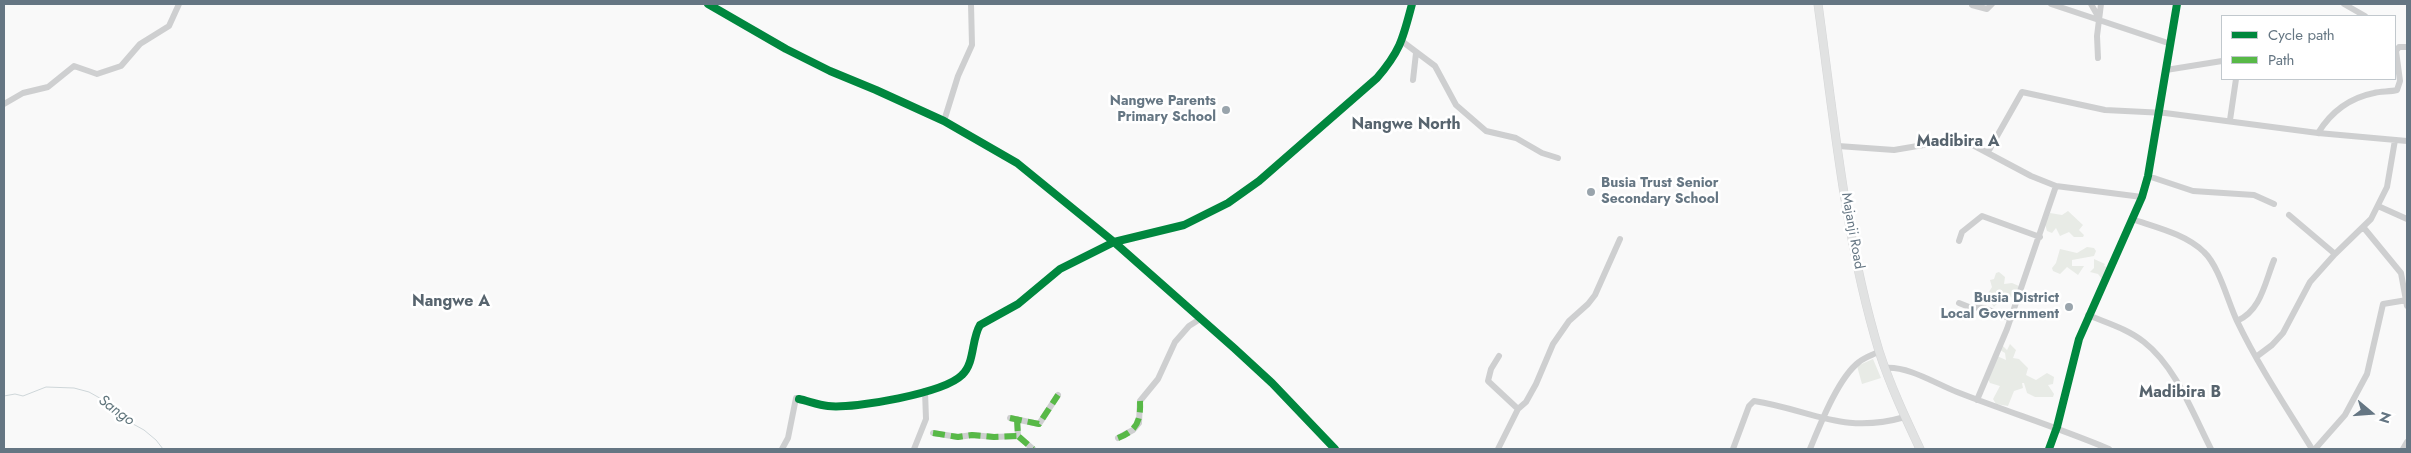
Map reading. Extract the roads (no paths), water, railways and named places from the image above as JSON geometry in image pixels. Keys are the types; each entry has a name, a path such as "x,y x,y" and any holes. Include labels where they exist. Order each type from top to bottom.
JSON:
{"main road":[{"name":"Majanji Road","path":"1818,4 1854,251 1885,368 1920,449"}],"street":[{"path":"4,104 23,93 48,87 74,66 97,74 122,66 140,44 169,26 179,4"},
{"path":"708,4 786,49 830,71 944,121 1017,163 1114,242 1272,383 1335,449"},
{"path":"944,121 958,76 972,46 971,4"},
{"path":"782,449 788,438 797,398 829,406 838,406 881,402 948,384 962,376 968,367 977,332 982,324 1018,304 1060,269 1114,242 1184,225 1228,203 1259,181 1377,78 1392,60 1403,42 1412,4"},
{"path":"1972,5 1987,9 1992,4"},
{"path":"2051,4 2099,18 2171,44"},
{"path":"2091,4 2099,18"},
{"path":"2098,58 2101,4"},
{"path":"2049,449 2057,428 2072,363 2088,315 2142,197 2160,114 2177,4"},
{"path":"2344,4 2363,15"},
{"path":"1403,42 1435,66 1456,104 1486,131 1516,138 1542,153 1558,158"},
{"path":"2318,133 2331,114 2342,106 2368,94 2397,90 2400,81 2396,51 2407,47"},
{"path":"1413,80 1416,53"},
{"path":"2166,70 2221,61"},
{"path":"2230,120 2236,80"},
{"path":"1988,152 2022,92 2078,106 2105,110 2230,120 2318,133 2407,142"},
{"path":"1838,146 1894,150 1947,140 1967,142 2024,173 2056,186 2142,197"},
{"path":"2256,357 2272,345 2283,333 2310,282 2335,254 2364,228 2387,187 2395,140"},
{"path":"2148,176 2193,191 2254,195 2274,204"},
{"path":"1977,400 2010,319 2040,237 2056,186"},
{"path":"2378,206 2407,218"},
{"path":"2289,215 2335,254"},
{"path":"1959,241 1962,232 1982,216 2040,237"},
{"path":"2132,218 2183,239 2204,252 2209,258 2237,321 2256,357 2312,449"},
{"path":"2315,449 2345,415 2367,374 2383,304 2407,303 2401,273 2364,228"},
{"path":"1498,449 1518,408 1530,396 1553,344 1568,321 1588,304 1595,295 1620,239"},
{"path":"2237,321 2247,317 2254,309 2274,260"},
{"path":"1959,303 1969,307 1984,308 2010,319"},
{"path":"2088,315 2130,332 2150,347 2172,375 2211,449"},
{"path":"1118,438 1133,430 1139,423 1140,401 1158,379 1175,342 1189,326 1200,319"},
{"path":"1810,449 1822,419 1852,368 1860,361 1880,352"},
{"path":"1500,356 1490,369 1488,381 1518,408"},
{"path":"1885,368 1901,369 1977,400 2057,428 2109,449"},
{"path":"914,449 926,419 925,391"},
{"path":"1033,449 1018,436 1013,419 1039,424 1058,396"},
{"path":"1733,449 1749,406 1754,400 1822,419 1863,425 1880,424 1905,417"},
{"path":"933,433 958,437 972,434 994,437 1018,436"},
{"path":"2403,449 2407,442"}],"waterway":[{"name":"Sango","path":"4,396 15,394 23,396 46,387 74,388 89,392 105,401 124,419 144,430 163,449"}],"place":[{"name":"Nangwe Parents Primary School","path":"1226,110"},
{"name":"Busia Trust Senior Secondary School","path":"1591,192"},
{"name":"Busia District Local Government","path":"2069,307"}],"district":[{"name":"Nangwe North","path":"1406,125"},
{"name":"Madibira A","path":"1958,142"},
{"name":"Nangwe A","path":"451,302"},
{"name":"Madibira B","path":"2180,393"}]}
